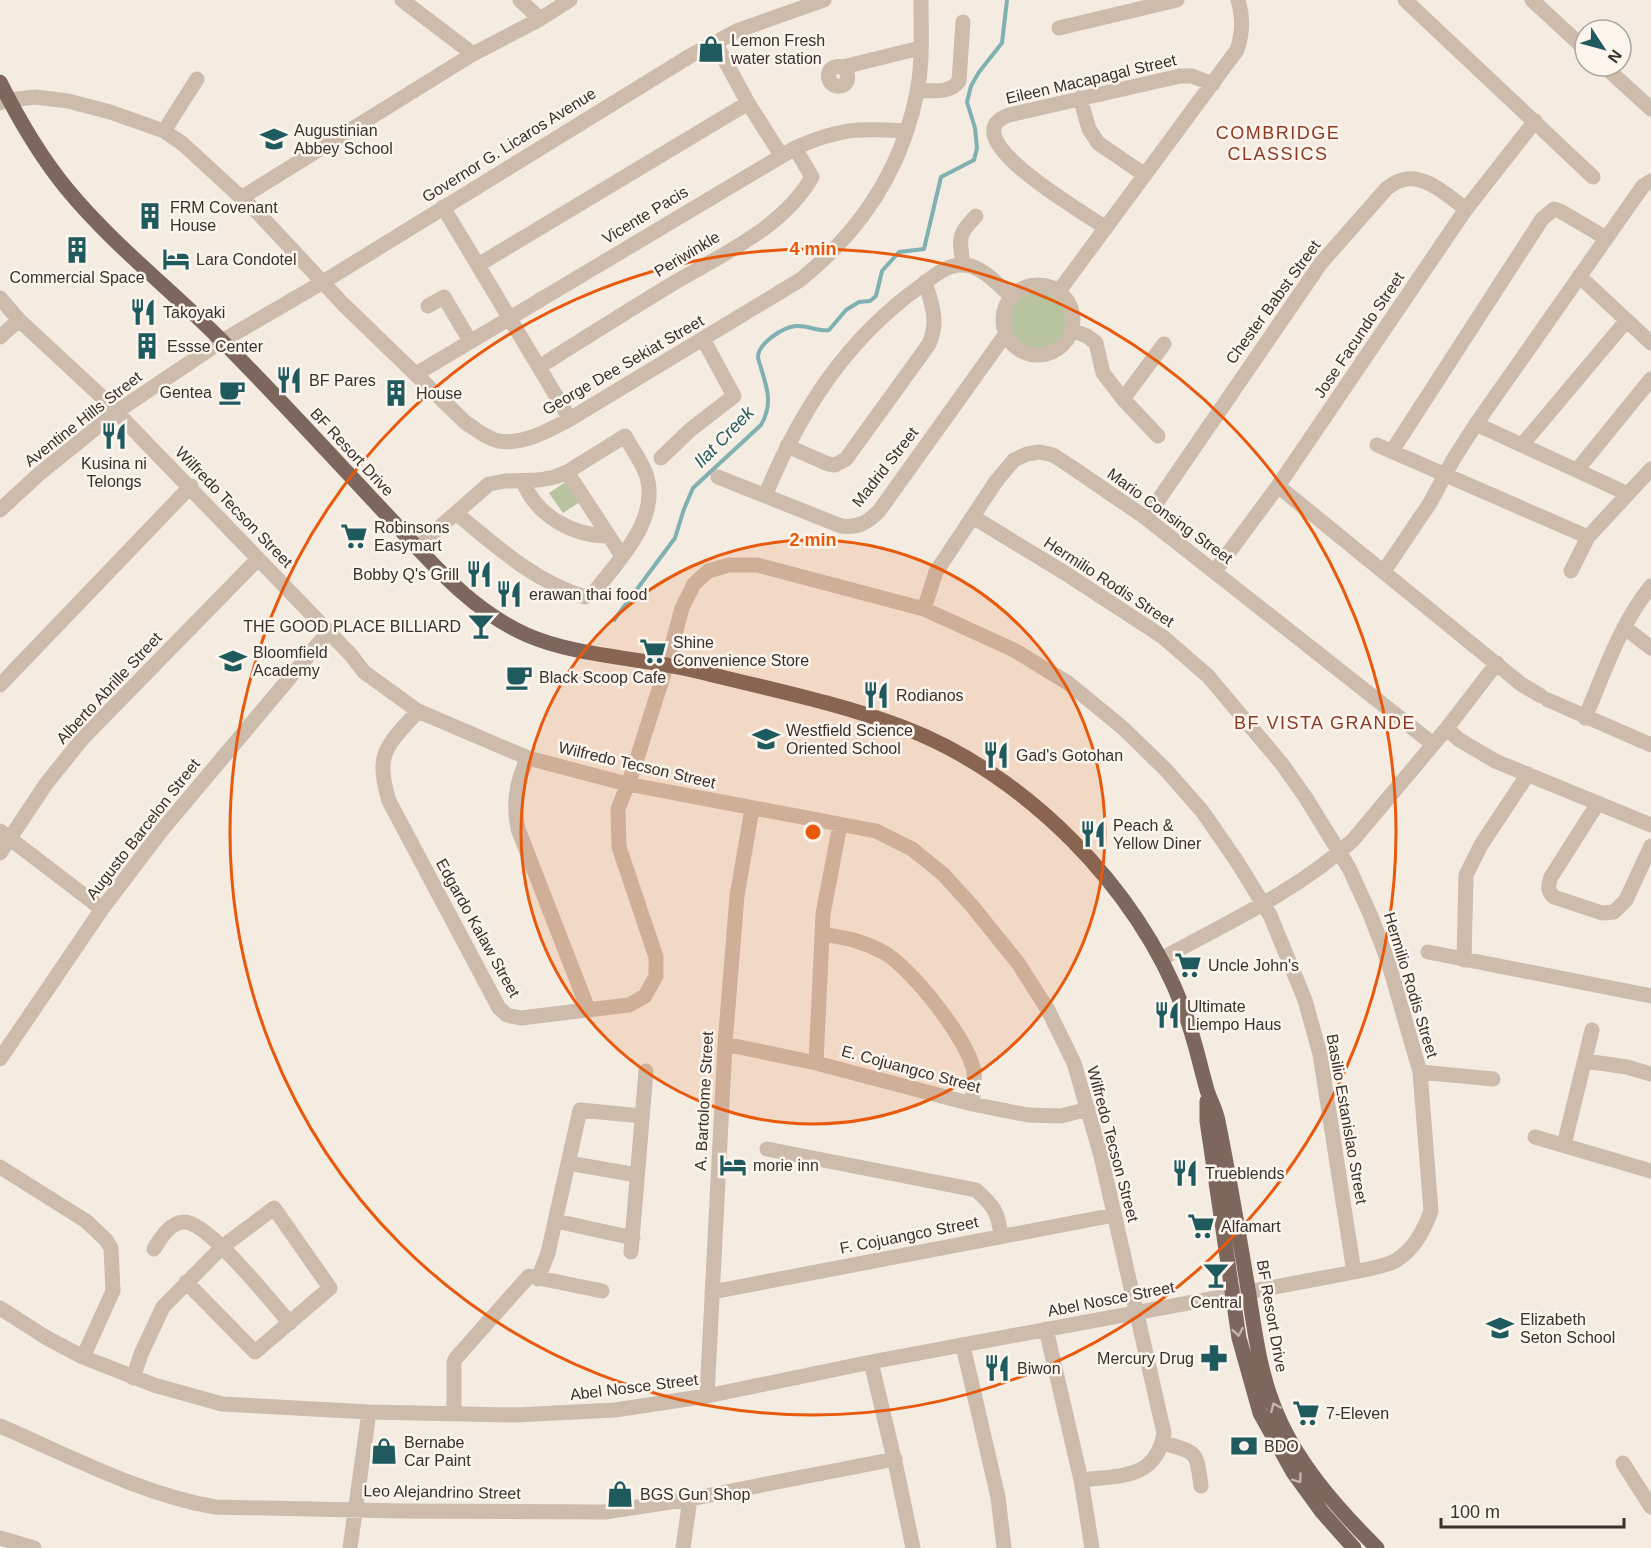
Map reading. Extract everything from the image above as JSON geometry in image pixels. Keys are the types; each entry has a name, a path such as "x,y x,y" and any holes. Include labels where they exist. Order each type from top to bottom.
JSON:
{"main road":[{"name":"BF Resort Drive","path":"0,82 4,102 47,164 108,235 222,341 417,547 462,592 494,619 531,637 574,650 667,664 833,704 906,728 954,750 996,776 1047,815 1085,853 1124,902 1161,959 1183,1006 1208,1095 1215,1108 1249,1291 1260,1365 1278,1415 1305,1464 1353,1525 1377,1548"},
{"name":"BF Resort Drive","path":"1208,1095 1207,1121 1239,1338 1260,1413 1293,1472 1322,1512 1354,1548"}],"street":[{"path":"402,0 473,54"},
{"path":"520,0 540,19"},
{"path":"242,198 473,54 540,19 570,0"},
{"name":"Governor G. Licaros Avenue","path":"222,341 323,282 715,42 739,30 824,0"},
{"name":"George Dee Sekiat Street","path":"4,102 35,97 68,101 110,112 164,131 183,144 242,198 323,282 466,423 484,435 499,441 515,440 539,435 570,419 800,280 829,255 854,228 890,174 907,130 918,91 921,0"},
{"path":"1059,28 1177,0"},
{"path":"1059,291 1237,50 1242,26 1238,0"},
{"path":"1405,0 1593,177"},
{"path":"1532,0 1573,38"},
{"path":"918,91 950,89 955,87 959,81 963,22"},
{"path":"715,42 748,103 781,155"},
{"path":"843,66 921,48"},
{"name":"Eileen Macapagal Street","path":"1106,228 1020,170 994,140 992,132 994,124 1000,118 1180,76 1192,76 1213,84"},
{"path":"1617,78 1651,110"},
{"path":"164,131 197,79"},
{"path":"1080,98 1089,129 1098,143 1145,175"},
{"path":"478,265 748,103"},
{"name":"Jose Facundo Street","path":"1215,571 1278,486 1466,209 1535,121"},
{"name":"Vicente Pacis","path":"416,374 795,148 843,130 869,128 907,130"},
{"name":"Periwinkle","path":"539,367 746,240 787,212 804,192 812,177 795,148"},
{"name":"Chester Babst Street","path":"1146,518 1321,263 1387,188 1401,180 1416,179 1432,186 1466,209"},
{"path":"1384,571 1430,503 1444,474 1476,424 1643,186 1651,181"},
{"path":"443,207 570,419"},
{"path":"1392,452 1542,219 1554,209 1606,238"},
{"path":"963,265 960,240 965,227 976,216"},
{"path":"765,496 796,428 840,363 884,316 946,268 963,265 978,269 1011,296"},
{"path":"1579,276 1651,343"},
{"path":"788,446 828,464 835,465 846,459 932,338 935,320 926,282"},
{"path":"1034,285 1047,285 1059,291 1071,309 1073,319 1072,330 1066,341 1057,349 1040,355 1022,352 1012,345 1002,325 1003,315 1011,296 1022,288 1034,285"},
{"path":"428,306 444,297 470,341"},
{"name":"Wilfredo Tecson Street","path":"0,298 19,320 117,412 190,486 329,631 364,672 418,711 528,759 627,784 876,831 912,849 943,874 1018,963 1048,1010 1074,1063 1088,1109 1137,1312"},
{"path":"0,337 19,320"},
{"path":"1522,445 1627,320"},
{"path":"1072,330 1087,336 1096,343 1103,374 1122,399 1158,436"},
{"name":"Madrid Street","path":"718,477 841,526 861,525 869,520 885,501 1005,335"},
{"path":"661,458 690,430 734,396 703,339"},
{"name":"Aventine Hills Street","path":"0,510 39,474 117,412 222,341"},
{"path":"1122,399 1164,344"},
{"path":"1576,470 1651,379"},
{"path":"1476,424 1629,494"},
{"path":"417,547 489,484 539,480 567,472 625,436 647,474 650,492 647,511 638,533 595,591 585,597 570,592 526,568 457,514"},
{"path":"1377,445 1588,537"},
{"name":"Mario Consing Street","path":"924,609 936,572 997,480 1014,460 1027,454 1040,452 1053,456 1073,468 1146,518 1433,744"},
{"path":"1571,571 1588,537 1651,469"},
{"path":"567,472 622,556"},
{"path":"523,482 537,507 575,531 591,536 609,536"},
{"path":"0,685 190,486"},
{"path":"1278,486 1521,684 1585,718 1651,745"},
{"name":"Hermilio Rodis Street","path":"973,517 1163,637 1208,676 1282,764 1340,852 1371,914 1388,961 1420,1072 1431,1211 1423,1232 1412,1246 1394,1262 1354,1272 1249,1291"},
{"name":"Alberto Abrille Street","path":"0,853 5,835 82,739 258,559"},
{"name":"Basilio Estanislao Street","path":"667,664 682,608 694,584 708,571 729,565 757,565 924,609 1014,650 1068,683 1123,728 1166,770 1202,811 1263,903 1284,946 1305,1000 1320,1054 1354,1272"},
{"path":"1585,718 1624,627 1651,586"},
{"path":"1624,627 1651,648"},
{"name":"Augusto Barcelon Street","path":"0,1059 102,909 162,831 329,631"},
{"path":"1161,959 1263,903 1340,852 1353,840 1447,728 1497,663"},
{"name":"Edgardo Kalaw Street","path":"418,711 388,745 382,761 383,782 389,801 499,1008 507,1015 520,1018 629,1005 645,996 656,976 656,957 619,847 618,808 667,664"},
{"path":"1447,728 1458,739 1495,760 1651,825"},
{"path":"528,759 517,787 515,812 518,829 588,1010"},
{"path":"1464,960 1466,874 1480,845 1528,774"},
{"path":"1598,803 1551,877 1548,885 1549,893 1554,897 1602,913 1614,912 1626,900 1651,846"},
{"name":"A. Bartolome Street","path":"707,1396 725,1044 737,896 752,809"},
{"path":"816,1063 823,914 840,825"},
{"path":"5,835 102,909"},
{"path":"822,934 859,940 886,953 919,984 937,1005 966,1052 974,1070 972,1104"},
{"path":"1428,952 1651,996"},
{"path":"1564,1145 1592,1030"},
{"name":"E. Cojuangco Street","path":"725,1044 816,1063 972,1104 1039,1116 1061,1116 1088,1109"},
{"path":"1585,1061 1627,1067 1651,1074"},
{"path":"556,1221 632,1245 646,1071"},
{"path":"1420,1072 1493,1079"},
{"path":"538,1279 548,1253 556,1221 580,1109 642,1116"},
{"path":"1534,1137 1651,1170"},
{"path":"767,1149 976,1190 992,1204 999,1218 1001,1235"},
{"path":"568,1163 637,1175"},
{"path":"0,1167 86,1221 111,1248 113,1291 83,1357"},
{"path":"133,1378 163,1307 186,1282 222,1247 274,1208 330,1288 255,1352 186,1282"},
{"name":"F. Cojuangco Street","path":"712,1293 1001,1235 1114,1215"},
{"path":"154,1249 171,1227 179,1222 193,1223 222,1247 290,1323"},
{"path":"454,1413 454,1362 456,1358 529,1276 602,1291"},
{"name":"Abel Nosce Street","path":"0,1308 83,1357 133,1378 222,1404 369,1412 516,1415 615,1410 707,1396 871,1362 1249,1291"},
{"path":"1081,1480 1136,1473 1154,1461 1162,1443 1164,1433 1137,1312"},
{"path":"1046,1329 1081,1480 1092,1548"},
{"path":"963,1346 998,1497 1004,1548"},
{"path":"871,1362 895,1459 913,1548"},
{"path":"350,1548 369,1412"},
{"name":"Leo Alejandrino Street","path":"0,1426 153,1492 185,1502 215,1507 605,1512 690,1499 895,1459"},
{"path":"1162,1443 1190,1450 1197,1458 1201,1486"},
{"path":"1623,1462 1651,1507"},
{"path":"683,1548 690,1499"},
{"path":"0,1538 34,1548"}],"green space":[{"path":"1031,292 1043,292 1058,300 1066,315 1066,327 1058,342 1043,350 1031,350 1016,342 1008,327 1008,315 1016,300"},
{"path":"567,481 580,502 563,513 549,493"}],"waterway":[{"name":"Ilat Creek","path":"614,620 675,538 693,488 761,425 768,400 758,358 766,342 778,333 796,326 829,330 846,310 859,302 870,301 876,296 882,271 899,252 924,249 941,177 974,160 977,148 975,128 967,102 971,86 979,72 1002,43 1007,0"}],"place":[{"name":"Lemon Fresh water station","path":"711,49"},
{"name":"Augustinian Abbey School","path":"274,139"},
{"name":"FRM Covenant House","path":"150,216"},
{"name":"Commercial Space","path":"77,250"},
{"name":"Lara Condotel","path":"176,259"},
{"name":"Takoyaki","path":"143,312"},
{"name":"Essse Center","path":"147,346"},
{"name":"BF Pares","path":"289,380"},
{"name":"Gentea","path":"232,392"},
{"name":"House","path":"396,393"},
{"name":"Kusina ni Telongs","path":"114,436"},
{"name":"Robinsons Easymart","path":"354,536"},
{"name":"Bobby Q's Grill","path":"479,574"},
{"name":"erawan thai food","path":"509,594"},
{"name":"THE GOOD PLACE BILLIARD","path":"481,626"},
{"name":"Shine Convenience Store","path":"653,651"},
{"name":"Bloomfield Academy","path":"233,661"},
{"name":"Black Scoop Cafe","path":"519,677"},
{"name":"Rodianos","path":"876,695"},
{"name":"Westfield Science Oriented School","path":"766,739"},
{"name":"Gad's Gotohan","path":"996,755"},
{"name":"Peach & Yellow Diner","path":"1093,834"},
{"name":"Uncle John's","path":"1188,965"},
{"name":"Ultimate Liempo Haus","path":"1167,1015"},
{"name":"morie inn","path":"733,1165"},
{"name":"Trueblends","path":"1185,1173"},
{"name":"Alfamart","path":"1201,1226"},
{"name":"Central","path":"1216,1275"},
{"name":"Elizabeth Seton School","path":"1500,1328"},
{"name":"Mercury Drug","path":"1214,1358"},
{"name":"Biwon","path":"997,1368"},
{"name":"7-Eleven","path":"1306,1413"},
{"name":"BDO","path":"1244,1446"},
{"name":"Bernabe Car Paint","path":"384,1451"},
{"name":"BGS Gun Shop","path":"620,1494"}],"district":[{"name":"COMBRIDGE CLASSICS","path":"1278,143"},
{"name":"BF VISTA GRANDE","path":"1325,723"}]}
